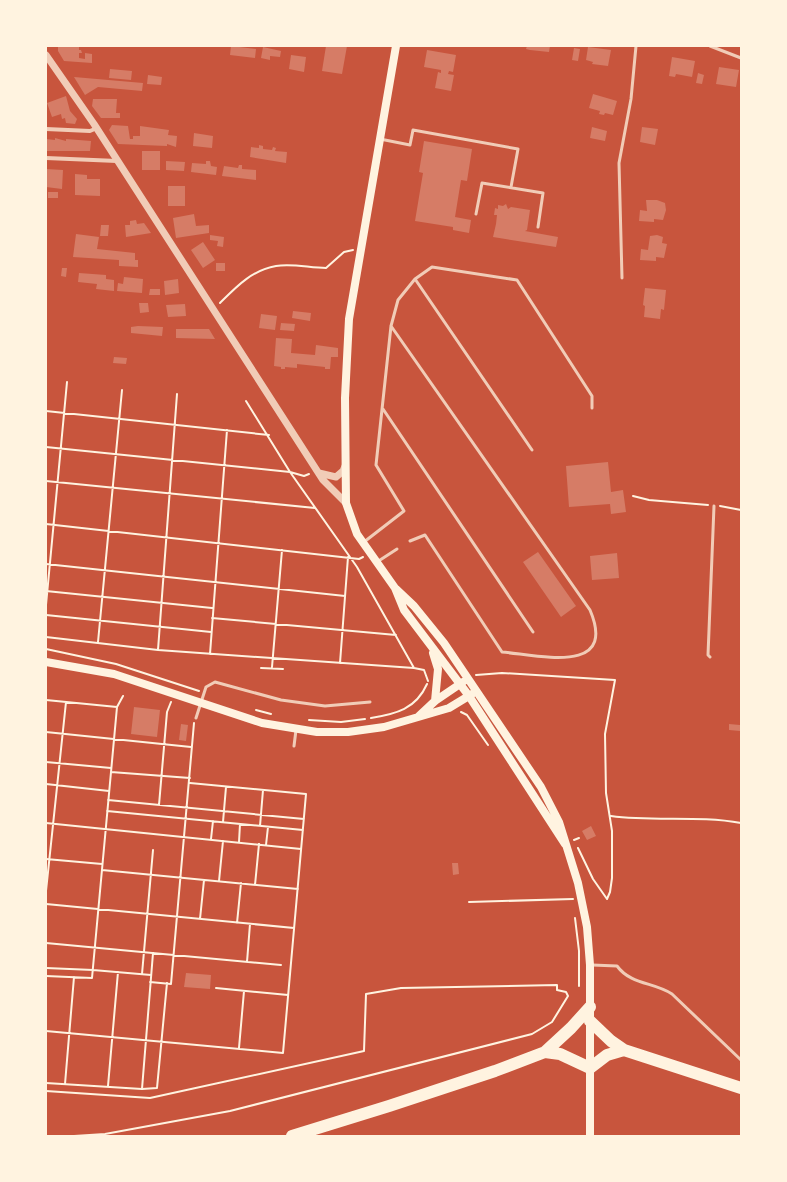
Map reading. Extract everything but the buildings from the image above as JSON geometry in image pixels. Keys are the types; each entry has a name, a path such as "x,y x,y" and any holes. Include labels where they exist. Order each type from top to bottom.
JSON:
{"highway":[{"path":"292,1136 397,1104 545,1052 571,1028 590,1007"},
{"path":"590,1021 611,1041 624,1050 741,1088"},
{"path":"545,1052 560,1054 590,1068 607,1055 624,1050"}],"main road":[{"path":"396,46 378,139 349,319 345,398 346,503 353,525 363,543 395,588 414,606 444,643 549,800 555,812 582,897 587,927 590,965 590,1133"},
{"path":"395,588 404,610 469,696 565,844"},
{"path":"428,643 438,670 435,701"},
{"path":"46,662 81,667 118,675 262,723 296,730 317,732 360,731 384,727 449,708 476,691"},
{"path":"418,716 448,691 468,679"}],"street":[{"path":"46,55 97,128 319,473 330,489 346,503"},
{"path":"46,129 90,131 97,128"},
{"path":"46,158 117,161"},
{"path":"319,473 336,477 343,471 345,466"}],"lane":[{"path":"622,278 619,163 631,99 636,46"},
{"path":"710,46 741,58"},
{"path":"378,139 410,144 413,130 518,149 510,187"},
{"path":"476,214 482,183 543,193 538,227"},
{"path":"363,543 404,511 376,465 391,326 398,300 415,279 432,268 517,280 592,396 592,408"},
{"path":"415,279 532,450"},
{"path":"391,326 590,610 596,623 597,634 590,651 572,658 502,652 425,535 410,541"},
{"path":"383,409 533,632"},
{"path":"710,657 708,654 714,506"},
{"path":"377,562 397,548"},
{"path":"196,718 206,687 215,682 281,700 325,706 370,702"},
{"path":"294,746 296,730"},
{"path":"590,965 617,966 625,976 664,989 672,994 741,1060"}],"path":[{"path":"214,310 245,279 260,272 275,266 284,265 326,268 344,252 354,250"},
{"path":"46,605 55,525 57,483 67,382"},
{"path":"98,642 110,532 122,390"},
{"path":"158,650 177,394"},
{"path":"246,401 290,472 348,557 357,567 414,668"},
{"path":"46,411 175,426 227,430 269,436"},
{"path":"210,654 212,608 216,583 227,430"},
{"path":"46,447 290,472 304,476 310,474"},
{"path":"46,482 315,508"},
{"path":"633,496 649,500 741,510"},
{"path":"46,524 359,559 364,556"},
{"path":"272,667 282,550"},
{"path":"340,663 348,557"},
{"path":"46,564 345,596"},
{"path":"47,591 212,608"},
{"path":"46,615 211,632"},
{"path":"212,618 396,635"},
{"path":"46,637 158,650 414,668 424,670 428,682"},
{"path":"261,668 272,667 283,669"},
{"path":"488,673 615,680 605,734 606,793 611,816 612,878 610,892 607,899 593,879 572,836"},
{"path":"46,976 92,978 117,708 123,696"},
{"path":"46,700 117,708"},
{"path":"46,891 66,702"},
{"path":"159,805 167,712 171,702"},
{"path":"462,712 468,715 489,745"},
{"path":"150,982 171,984 192,747 196,718"},
{"path":"46,732 192,747"},
{"path":"46,762 190,778"},
{"path":"46,1031 146,1039 283,1053 306,794 190,783"},
{"path":"46,784 109,791"},
{"path":"223,822 226,786"},
{"path":"260,826 263,790"},
{"path":"108,800 304,819"},
{"path":"107,811 303,830"},
{"path":"611,816 638,819 725,820 741,822"},
{"path":"211,839 213,821"},
{"path":"46,823 301,849"},
{"path":"239,842 240,824"},
{"path":"266,845 268,827"},
{"path":"574,840 579,838"},
{"path":"219,881 223,841"},
{"path":"255,885 259,844"},
{"path":"142,974 153,850"},
{"path":"46,859 102,864"},
{"path":"102,870 298,889"},
{"path":"200,919 204,880"},
{"path":"237,923 241,884"},
{"path":"469,902 572,899 573,906"},
{"path":"46,904 294,928"},
{"path":"574,914 579,950 579,986"},
{"path":"247,962 250,924"},
{"path":"46,943 280,965"},
{"path":"142,1089 153,953"},
{"path":"46,968 151,975"},
{"path":"108,1086 118,972"},
{"path":"65,1084 74,977"},
{"path":"46,1083 142,1089 157,1088 167,983"},
{"path":"46,1091 150,1098 364,1051 366,994 401,988 557,985 558,990 566,992 568,996 552,1022 532,1034 230,1111 105,1134 74,1136"},
{"path":"216,988 288,995"},
{"path":"239,1048 244,990"}]}
